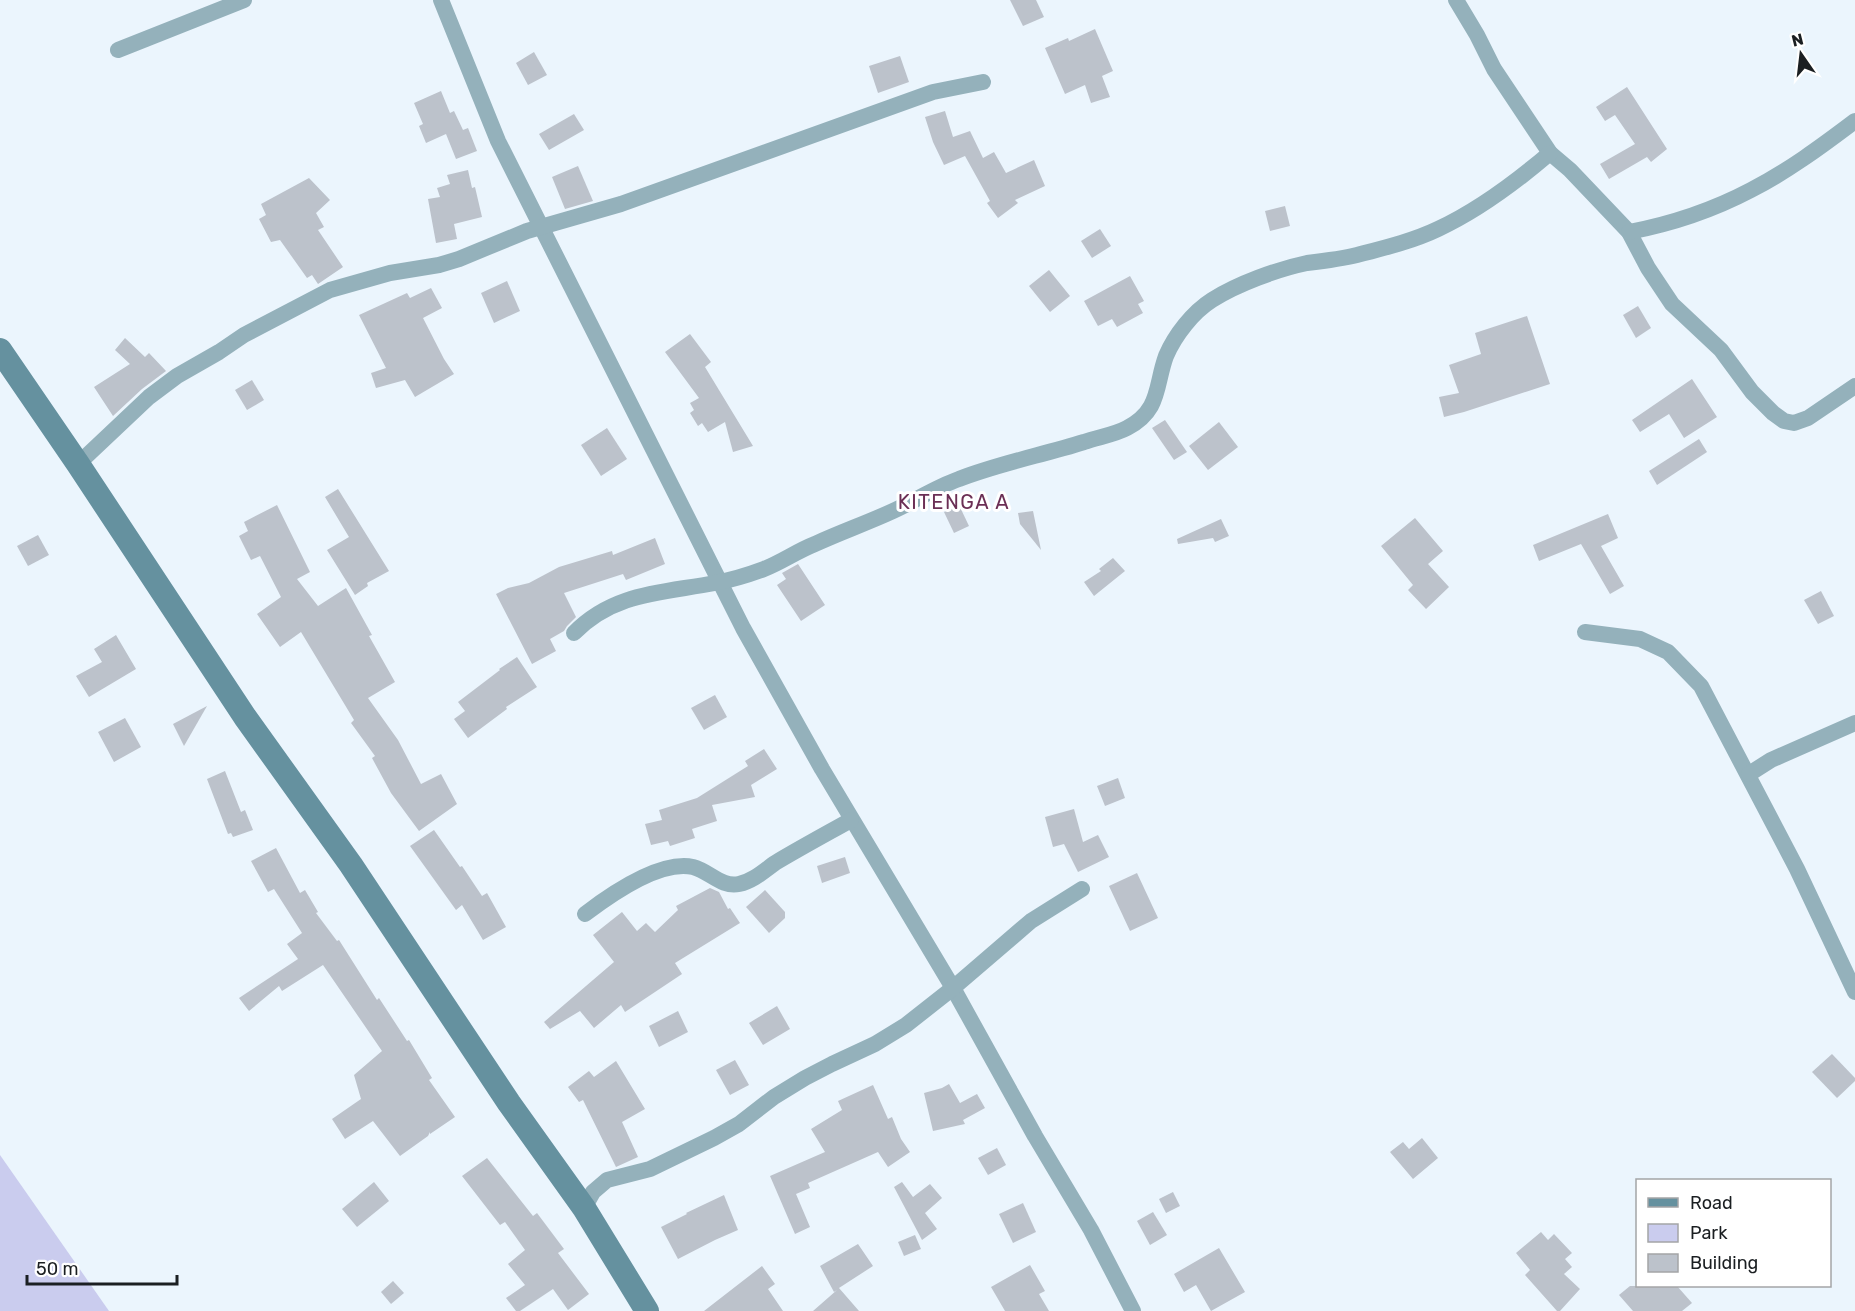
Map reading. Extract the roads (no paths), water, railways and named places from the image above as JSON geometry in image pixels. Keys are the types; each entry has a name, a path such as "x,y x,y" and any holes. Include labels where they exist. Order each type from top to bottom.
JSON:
{"main road":[{"path":"0,350 245,717 351,865 509,1103 584,1208 647,1311"}],"street":[{"path":"118,50 244,0"},
{"path":"441,0 498,141 743,628 851,820 953,988 1035,1136 1091,1230 1133,1311"},
{"path":"1456,0 1494,69 1551,153 1629,232 1647,268 1672,303 1721,351 1752,392 1773,413 1784,421 1794,423 1808,418 1855,386"},
{"path":"78,464 149,397 177,375 311,298 330,290 390,273 439,266 527,231 621,204 933,92 983,82"},
{"path":"1629,232 1673,222 1750,190 1812,153 1855,121"},
{"path":"574,633 587,619 639,595 720,582 766,568 813,544 897,509 955,480 988,468 1060,450 1129,427 1150,408 1157,394 1167,354 1178,334 1191,318 1210,301 1233,288 1281,270 1355,256 1401,243 1438,229 1486,202 1551,153"},
{"path":"1585,632 1640,639 1668,652 1701,686 1797,869 1855,992"},
{"path":"1749,774 1771,760 1855,723"},
{"path":"585,914 612,894 649,875 675,867 692,867 726,884 738,885 851,820"},
{"path":"584,1208 593,1192 607,1180 650,1169 714,1138 739,1124 774,1097 805,1078 875,1044 906,1025 1031,921 1082,888"}],"district":[{"name":"KITENGA A","path":"954,502"}]}
